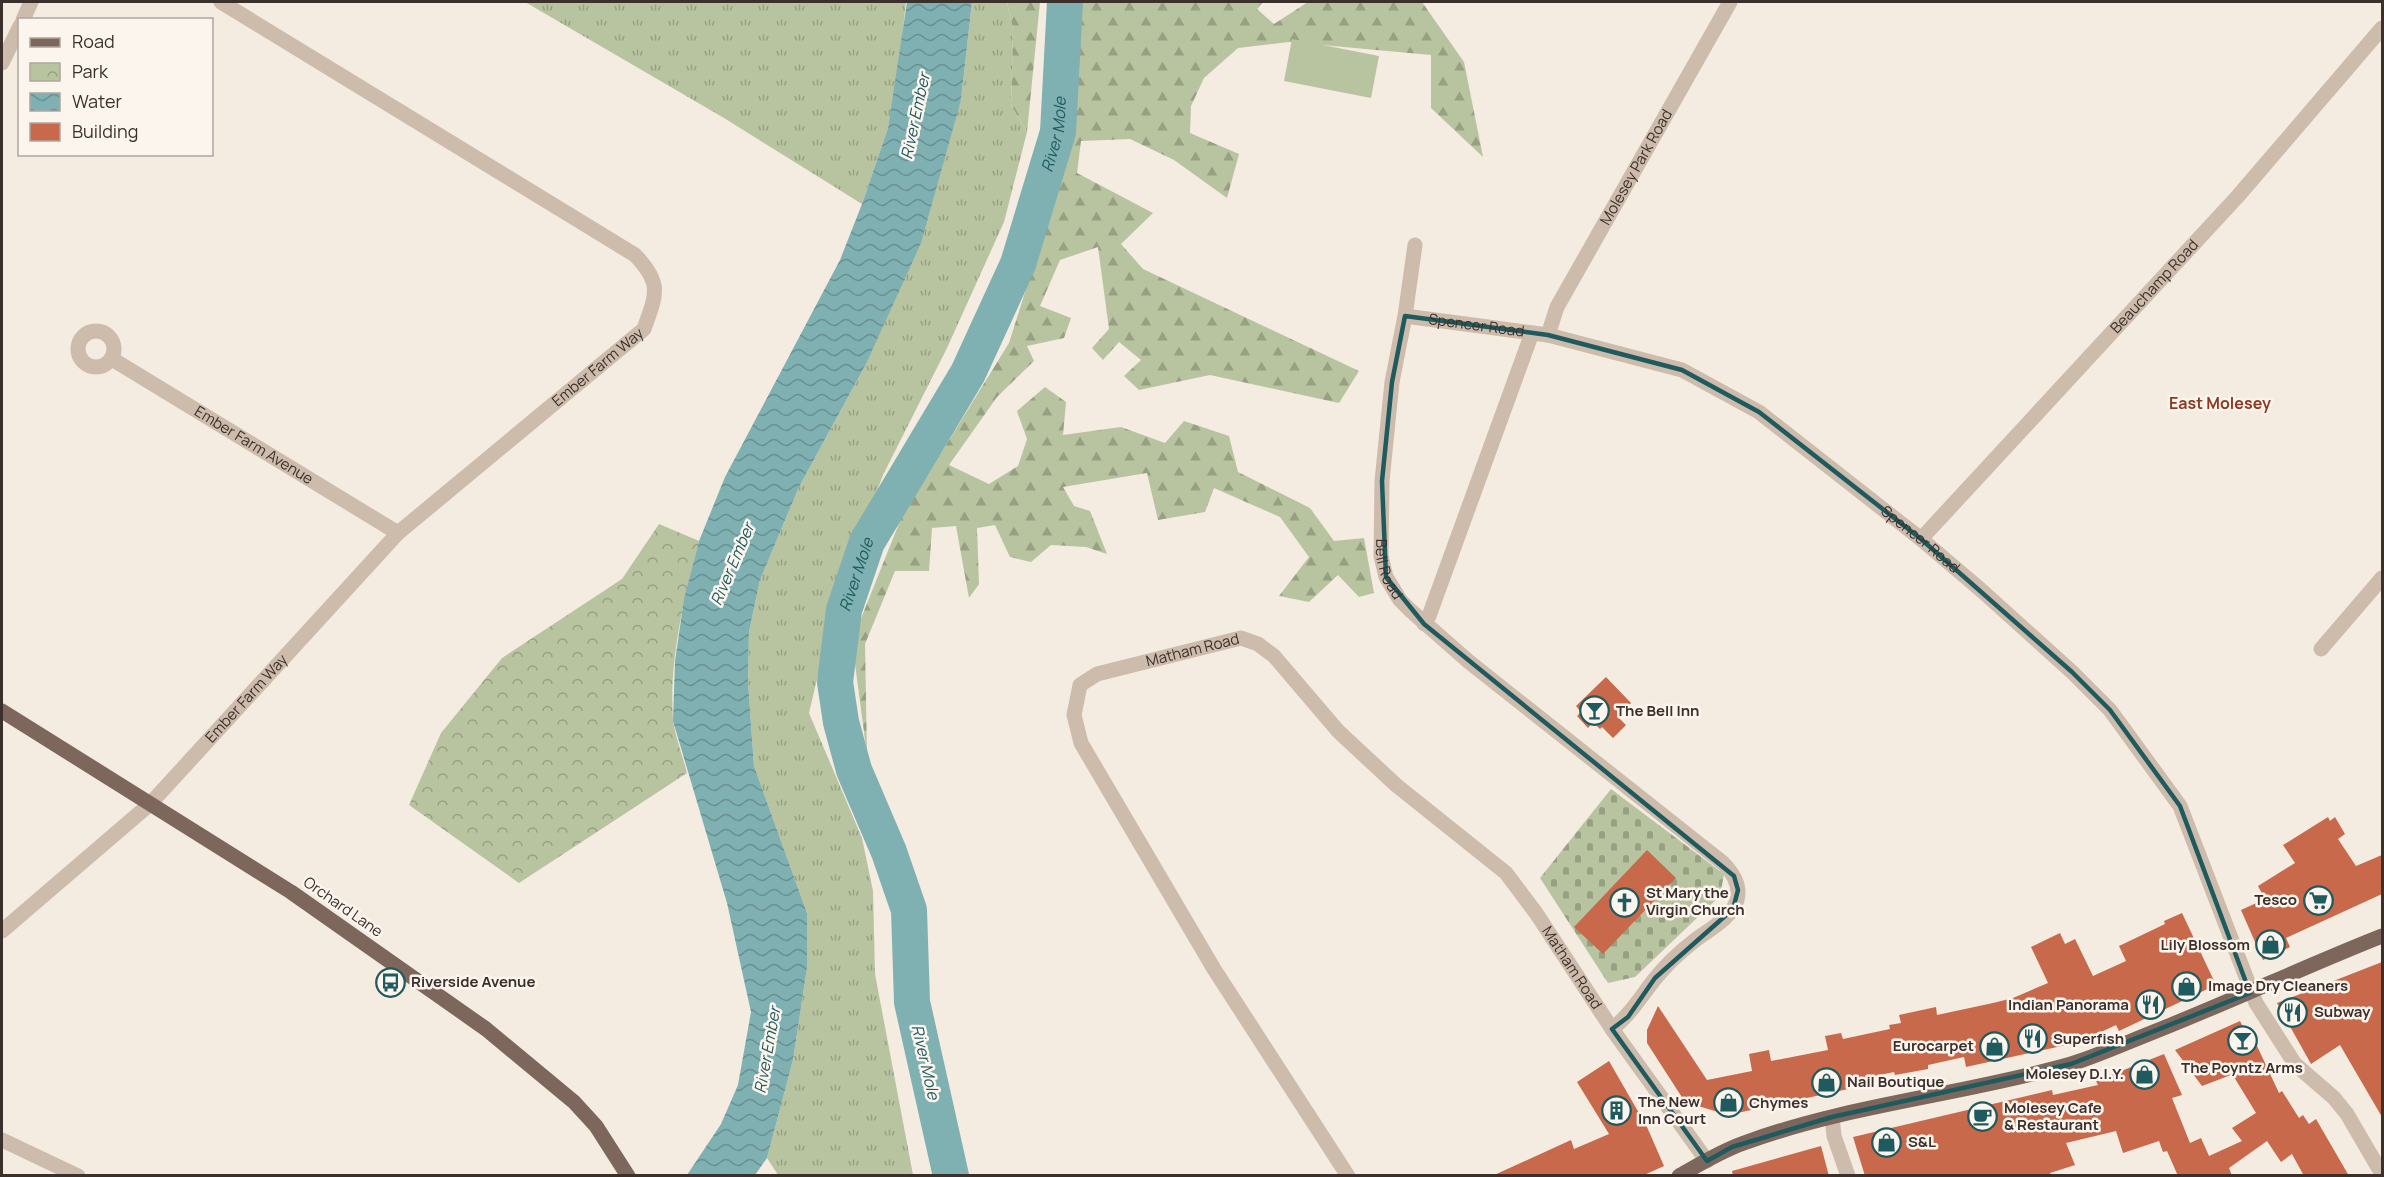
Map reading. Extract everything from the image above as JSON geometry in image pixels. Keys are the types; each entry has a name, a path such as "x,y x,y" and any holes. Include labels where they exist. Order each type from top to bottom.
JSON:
{"main road":[{"name":"Orchard Lane","path":"2,711 291,892 486,1029 574,1102 596,1126 622,1173"},
{"path":"1679,1176 1745,1142 1832,1117 2071,1064 2250,993 2308,965 2382,936"}],"street":[{"path":"24,18 31,2"},
{"name":"Ember Farm Way","path":"2,931 150,804 398,532 644,329 656,295 649,270 635,255 221,2"},
{"name":"Molesey Park Road","path":"1548,335 1557,307 1730,2"},
{"name":"Beauchamp Road","path":"1921,539 2238,196 2382,28"},
{"path":"2,63 18,30"},
{"name":"Bell Road","path":"1415,245 1391,393 1382,481 1382,567 1392,589 1424,624 1723,863 1734,876 1738,890 1733,909 1724,919 1691,943 1663,971 1628,1017 1612,1029"},
{"name":"Spencer Road","path":"1405,316 1548,335 1682,370 1759,412 1921,539 2072,672 2110,710 2130,737 2180,806 2250,993 2295,1064 2334,1098 2347,1114 2382,1174"},
{"path":"1424,624 1430,616 1532,333"},
{"name":"Ember Farm Avenue","path":"112,359 398,532"},
{"path":"2321,649 2382,578"},
{"name":"Matham Road","path":"1348,1176 1214,969 1082,743 1074,715 1080,685 1096,674 1241,638 1258,644 1274,656 1338,731 1396,785 1506,873 1536,913 1612,1029 1707,1161"},
{"path":"1832,1117 1834,1136 1848,1176"},
{"path":"2,1140 78,1176"}],"highlighted area":[{"path":"1405,316 1548,335 1682,370 1759,412 1921,539 2072,672 2110,710 2180,806 2250,993 2071,1064 1832,1117 1732,1147 1707,1161 1612,1029 1628,1017 1655,978 1733,909 1738,890 1734,876 1424,624 1386,577 1382,481 1392,382"}],"green space":[{"path":"525,2 906,2 899,66 888,128 862,204 724,118"},
{"path":"972,2 1007,2 1013,29 1011,105 1027,132 1004,222 947,348 883,475 835,603 809,713 862,838 873,891 875,974 913,1175 778,1175 767,1158 793,1060 807,968 807,913 754,766 748,682 749,632 760,580 799,487 866,364 961,100"},
{"path":"1007,2 1040,2 1027,132 1011,105 1013,29"},
{"path":"1079,2 1263,2 1257,9 1274,24 1308,2 1422,2 1464,62 1483,157 1431,108 1431,55 1289,42 1238,48 1204,78 1191,106 1190,133 1239,154 1227,198 1174,160 1130,139 1081,141 1077,173 1153,213 1121,244 1143,269 1359,371 1339,403 1210,375 1139,390 1124,376 1141,360 1119,342 1103,360 1092,348 1109,329 1098,247 1060,260 1040,306 1071,318 1064,338 1027,346 1034,361 997,397 949,465 989,484 1018,466 1027,439 1017,411 1045,387 1066,402 1063,435 1121,427 1165,443 1184,421 1229,436 1238,472 1310,508 1334,541 1364,538 1374,593 1359,597 1338,575 1309,602 1279,596 1309,557 1280,517 1214,488 1205,512 1158,520 1147,473 1063,487 1074,506 1090,511 1107,554 1086,547 1051,545 1031,562 1010,557 995,525 977,528 979,584 969,598 956,526 932,528 929,571 895,571 865,644 867,755 852,641 902,516 1009,343 1069,153"},
{"path":"1292,39 1379,56 1371,98 1284,81"},
{"path":"659,524 699,541 683,607 673,674 673,719 687,773 519,883 409,805 441,733 502,658 622,579"},
{"path":"1611,789 1724,874 1720,896 1635,977 1608,983 1540,878"}],"water":[{"name":"River Ember","path":"907,2 972,2 961,100 921,243 866,364 799,487 760,580 749,632 748,682 754,766 807,913 807,968 793,1060 767,1158 755,1175 687,1175 721,1124 738,1085 751,1012 727,903 673,721 675,661 684,599 699,541 725,477 840,260 862,204 888,128"}],"building":[{"path":"1606,677 1631,703 1617,716 1626,725 1613,738 1593,722 1588,728 1577,716 1581,712 1576,706"},
{"path":"2328,817 2330,821 2335,817 2345,834 2338,839 2356,866 2382,855 2382,894 2286,938 2290,947 2263,960 2241,910 2265,899 2258,886 2295,863 2283,845"},
{"name":"St Mary the Virgin Church","path":"1647,850 1676,878 1603,954 1574,927"},
{"path":"2182,913 2216,985 2119,1031 2116,1025 2080,1042 1966,1067 1964,1057 1928,1065 1928,1069 1895,1075 1894,1072 1851,1081 1853,1088 1728,1115 1685,1102 1647,1043 1647,1030 1658,1006 1707,1080 1752,1071 1749,1054 1769,1050 1771,1061 1828,1050 1825,1036 1841,1033 1843,1039 1890,1029 1889,1025 1901,1023 1899,1015 1936,1007 1937,1015 1993,1003 2013,998 2048,983 2031,947 2060,933 2065,944 2075,939 2093,976 2126,961 2119,946 2165,924 2164,921"},
{"path":"2382,962 2382,1117 2340,1045 2311,1064 2277,1003"},
{"path":"2240,1021 2246,1033 2250,1031 2279,1093 2282,1091 2299,1118 2303,1115 2309,1124 2316,1119 2349,1176 2304,1176 2292,1154 2281,1162 2267,1141 2229,1168 2232,1176 2178,1176 2167,1151 2163,1152 2159,1141 2123,1153 2116,1131 2066,1143 2075,1165 2050,1173 2051,1176 1865,1176 1853,1137 2052,1090 2053,1095 2098,1085 2096,1081 2164,1054 2182,1095 2172,1098 2190,1143 2201,1138 2209,1156 2242,1141 2232,1128 2256,1113 2234,1077 2232,1078 2231,1075 2202,1086 2175,1050"},
{"path":"1609,1061 1647,1127 1664,1166 1642,1176 1492,1176 1571,1140 1574,1149 1609,1134 1577,1082"},
{"path":"1821,1146 1829,1176 1733,1176 1732,1171"}],"waterway":[{"name":"River Mole","path":"951,1176 912,1002 909,910 889,852 854,770 841,722 835,682 844,610 867,542 968,373 1018,264 1058,132 1065,2"}],"place":[{"name":"The Bell Inn","path":"1595,711"},
{"name":"Tesco","path":"2318,900"},
{"name":"St Mary the Virgin Church","path":"1625,902"},
{"name":"Lily Blossom","path":"2271,945"},
{"name":"Riverside Avenue","path":"390,982"},
{"name":"Image Dry Cleaners","path":"2187,986"},
{"name":"Indian Panorama","path":"2150,1005"},
{"name":"Subway","path":"2293,1012"},
{"name":"Superfish","path":"2032,1039"},
{"name":"The Poyntz Arms","path":"2242,1041"},
{"name":"Eurocarpet","path":"1995,1046"},
{"name":"Molesey D.I.Y.","path":"2145,1074"},
{"name":"Nail Boutique","path":"1826,1082"},
{"name":"Chymes","path":"1728,1103"},
{"name":"The New Inn Court","path":"1617,1111"},
{"name":"Molesey Cafe & Restaurant","path":"1983,1117"},
{"name":"S&L","path":"1887,1142"}],"district":[{"name":"East Molesey","path":"2220,403"}]}
